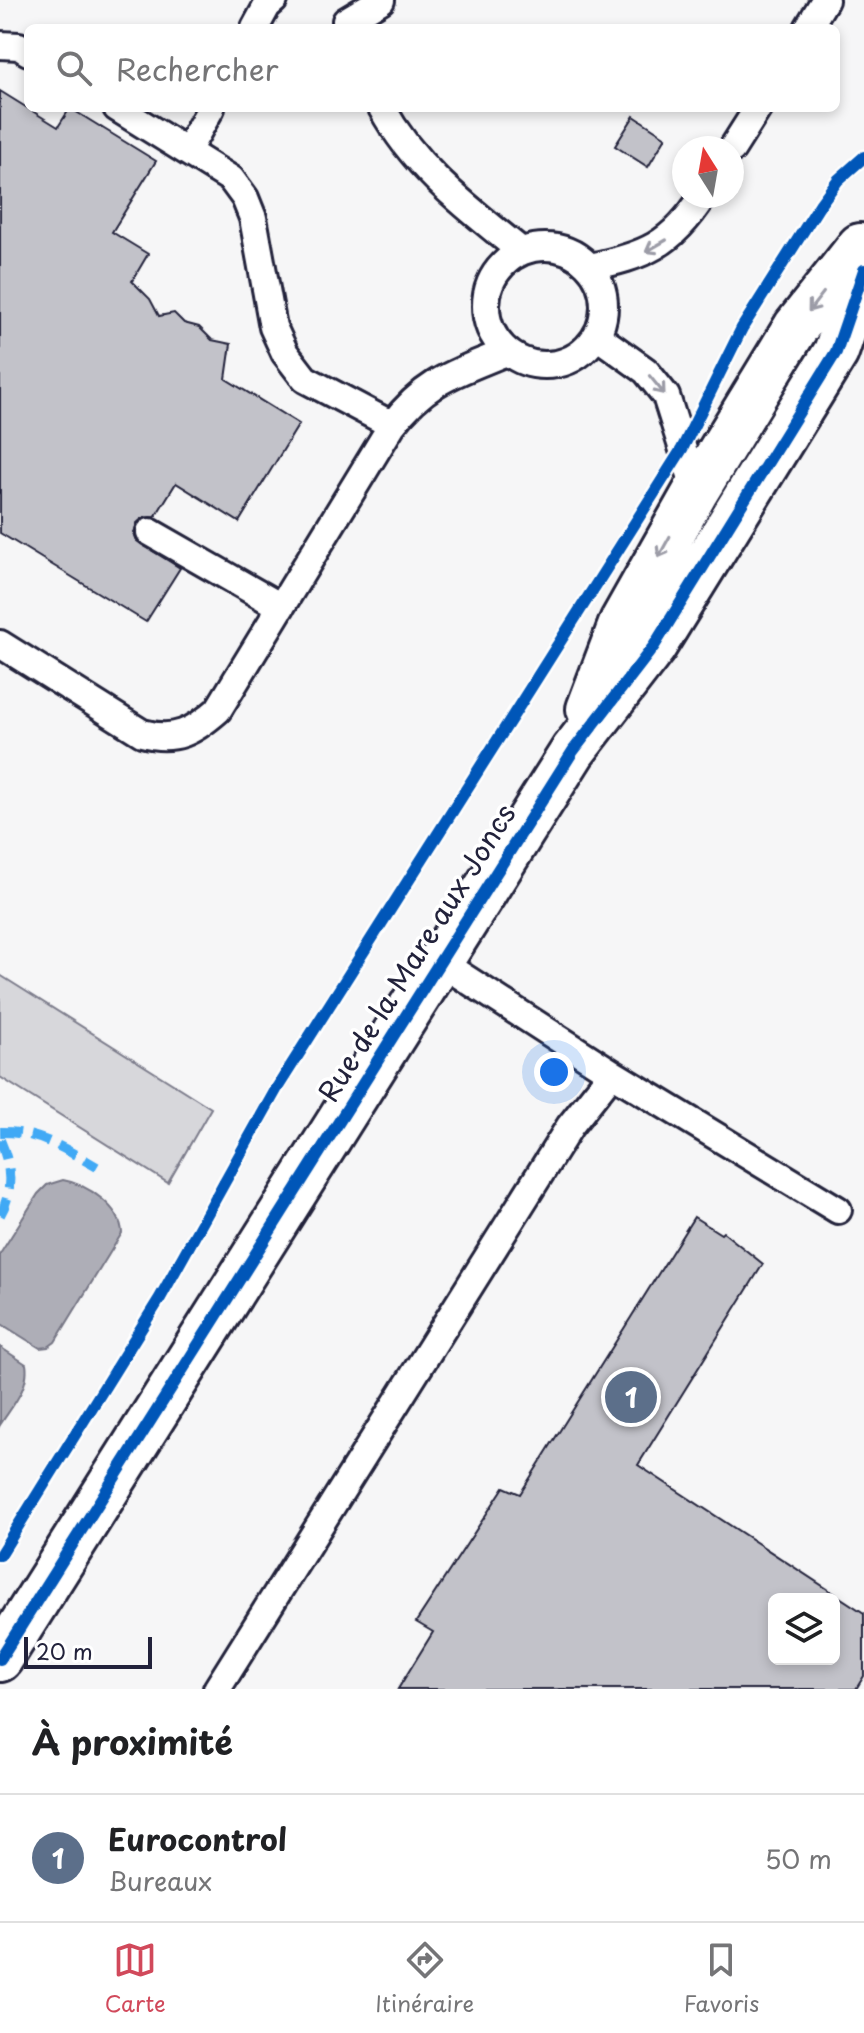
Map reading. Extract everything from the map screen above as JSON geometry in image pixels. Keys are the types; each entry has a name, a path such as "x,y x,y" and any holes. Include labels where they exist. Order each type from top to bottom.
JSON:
{"street":[{"name":"Rue de la Mare aux Joncs","path":"573,751 622,622 696,491 796,327 864,241"},
{"name":"Rue de la Mare aux Joncs","path":"0,1659 573,751 654,646 836,352 864,270"}],"lane":[{"path":"345,16 381,0"},
{"path":"810,24 825,0"},
{"path":"0,45 24,49"},
{"path":"124,112 231,179 245,198 253,218 273,327 285,353 305,379 392,425"},
{"path":"187,151 209,112"},
{"path":"385,112 418,161 450,194 521,251"},
{"path":"740,136 755,112"},
{"path":"590,267 624,260 654,249 676,233 694,208"},
{"path":"539,247 558,248 575,254 590,267 600,282 605,300 604,319 597,336 583,353 565,363 545,366 524,362 506,352 493,336 486,316 486,295 493,276 505,261 521,251 539,247"},
{"path":"597,336 646,371 666,396 696,491"},
{"path":"0,644 142,733 162,738 202,725 218,710 408,403 438,382 506,352"},
{"path":"150,532 281,607"},
{"path":"440,962 612,1073 838,1210"},
{"path":"217,1689 570,1126 612,1073"}],"shaded area":[{"path":"0,975 211,1108 168,1183 0,1077"},
{"path":"63,1180 82,1186 101,1198 116,1214 122,1233 55,1342 40,1348 0,1323 0,1254 38,1194 47,1185"},
{"path":"0,1347 26,1364 27,1372 19,1396 0,1425"}],"building":[{"path":"0,91 24,106 24,112 34,112 58,127 67,112 76,112 156,161 112,232 148,254 132,281 150,299 159,316 174,313 184,323 199,327 212,340 231,344 226,379 299,424 239,522 176,483 155,517 143,518 137,523 134,533 137,541 180,568 146,622 0,533"},
{"path":"634,116 666,137 648,167 615,146"},
{"path":"694,1217 721,1234 723,1232 763,1264 638,1465 833,1593 768,1593 768,1665 840,1665 840,1597 864,1613 864,1676 856,1689 398,1689 433,1632 416,1622 504,1487 520,1494"}],"marked path":[{"path":"0,1132 39,1138 97,1167"},
{"path":"0,1140 7,1159 9,1178 7,1197 0,1215"}],"cycle path":[{"path":"0,1555 160,1298 277,1088 682,449 742,328 821,203 838,180 864,157"},
{"path":"0,1659 573,751 654,646 836,352 864,270"}],"place":[{"name":"Eurocontrol","path":"631,1397"}]}
